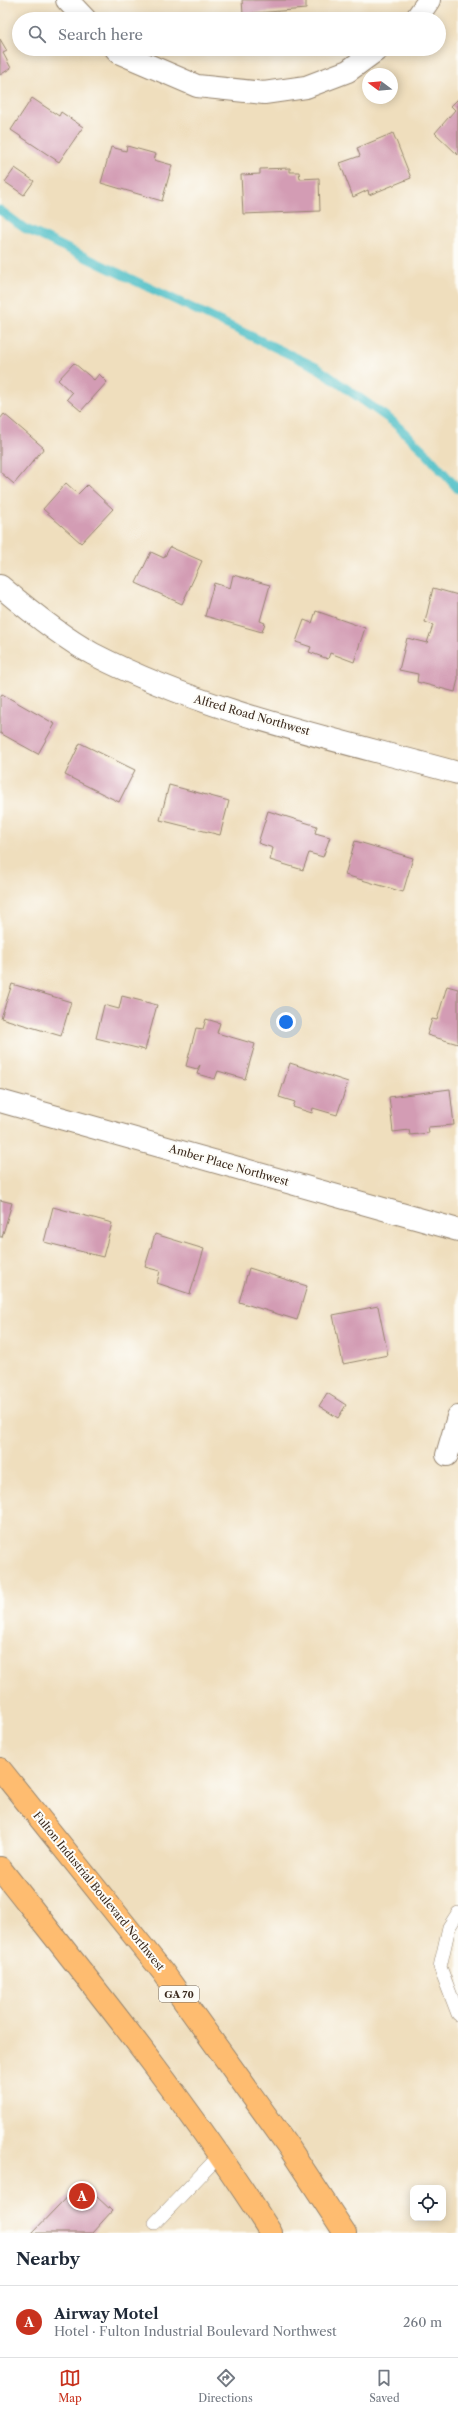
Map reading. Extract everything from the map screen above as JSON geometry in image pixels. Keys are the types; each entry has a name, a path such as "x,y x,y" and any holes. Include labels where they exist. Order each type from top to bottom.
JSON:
{"main road":[{"name":"Fulton Industrial Boulevard Northwest","path":"0,1769 163,1972 288,2146 345,2233"},
{"path":"0,1868 121,2020 219,2156 271,2233"}],"street":[{"path":"67,0 78,12"},
{"path":"421,12 429,0"},
{"path":"127,56 197,86 264,93 306,87 348,71 368,56"},
{"name":"Alfred Road Northwest","path":"0,586 28,609 92,654 199,701 458,773"},
{"name":"Amber Place Northwest","path":"0,1101 458,1230"},
{"path":"447,1454 458,1417"}],"lane":[{"path":"458,1913 449,1927 440,1967 458,2014"},
{"path":"155,2223 219,2156"}],"building":[{"path":"242,0 306,0 306,9 268,12 243,12"},
{"path":"0,39 7,51 3,53 11,68 0,75"},
{"path":"32,98 59,116 61,112 83,127 59,162 11,130"},
{"path":"458,99 458,155 435,133 455,110 451,106"},
{"path":"393,133 411,178 369,195 368,190 353,197 340,163 360,156 357,148"},
{"path":"127,146 156,154 154,160 172,165 162,201 101,183 111,147 126,151"},
{"path":"15,168 34,181 24,195 5,182"},
{"path":"290,168 290,172 299,172 300,179 319,178 320,211 243,214 241,175 260,174 260,169"},
{"path":"74,363 94,380 99,374 107,382 81,411 67,399 72,393 58,380"},
{"path":"4,414 44,448 14,484 0,472 0,419"},
{"path":"66,483 78,494 87,485 113,509 81,543 43,509"},
{"path":"170,547 202,561 182,604 136,583 151,552 164,558"},
{"path":"233,575 270,585 260,621 265,623 262,632 205,616 214,583 230,588"},
{"path":"433,588 458,595 458,679 455,692 417,682 418,674 399,670 407,638 427,643 433,625 425,622"},
{"path":"316,611 365,628 354,662 330,653 328,659 309,652 311,647 296,642 304,620 312,623"},
{"path":"2,694 55,724 38,754 0,733 0,697"},
{"path":"80,743 135,770 119,802 65,775"},
{"path":"169,785 229,801 220,835 160,820"},
{"path":"268,811 317,826 315,833 330,837 323,857 309,853 303,870 270,860 273,848 258,843"},
{"path":"355,841 413,858 403,892 345,875"},
{"path":"12,984 71,1002 61,1036 1,1018"},
{"path":"447,986 458,989 458,1044 427,1035 432,1019 437,1020"},
{"path":"122,996 157,1005 145,1050 96,1038 104,1005 119,1009"},
{"path":"206,1019 220,1023 217,1033 255,1044 245,1079 218,1071 215,1079 197,1074 200,1065 197,1069 186,1066 196,1028 203,1029"},
{"path":"290,1063 348,1082 337,1115 313,1108 312,1113 293,1107 295,1102 279,1097"},
{"path":"450,1089 454,1125 428,1127 429,1133 410,1135 409,1130 393,1132 389,1097"},
{"path":"0,1200 12,1203 2,1237 0,1237"},
{"path":"53,1207 112,1223 103,1257 44,1242"},
{"path":"155,1234 204,1249 190,1294 157,1283 160,1271 145,1267"},
{"path":"249,1268 307,1286 297,1320 239,1302"},
{"path":"378,1306 388,1355 343,1364 333,1315"},
{"path":"327,1393 346,1405 338,1418 319,1406"},
{"path":"81,2182 112,2211 92,2233 32,2233"}],"waterway":[{"path":"0,210 24,228 316,367 392,421 424,451 458,489"}],"place":[{"name":"Airway Motel","path":"82,2196"}]}
